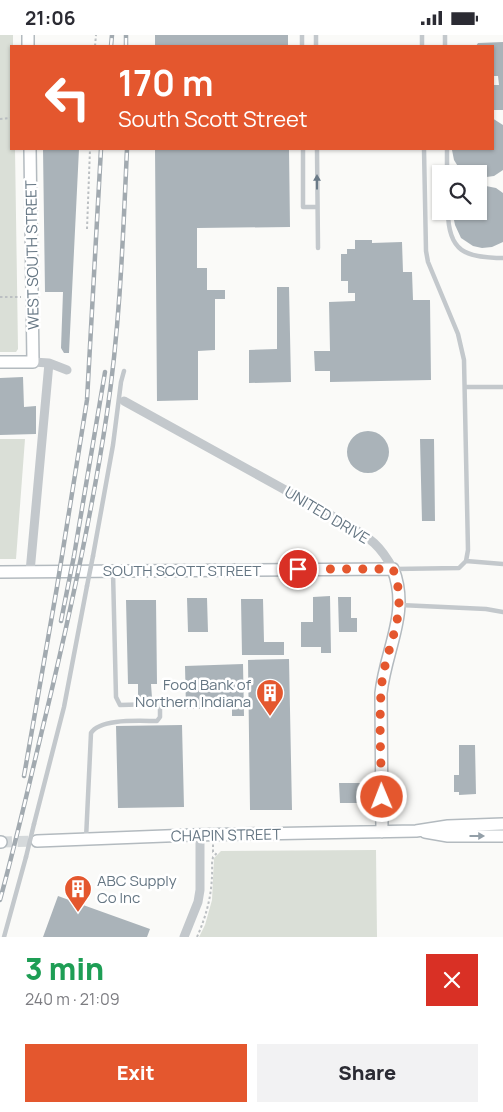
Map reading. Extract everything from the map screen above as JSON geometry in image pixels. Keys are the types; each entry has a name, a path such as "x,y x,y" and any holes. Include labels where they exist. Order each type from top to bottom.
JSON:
{"street":[{"name":"WEST SOUTH STREET","path":"30,150 33,362"},
{"path":"0,362 49,363 67,370"},
{"path":"30,572 49,363"},
{"name":"UNITED DRIVE","path":"124,401 345,523 372,540 384,552 398,582 400,605 398,620 383,675 381,693 382,831"},
{"name":"SOUTH SCOTT STREET","path":"0,572 393,569"},
{"name":"CHAPIN STREET","path":"448,831 503,824"},
{"name":"CHAPIN STREET","path":"37,841 382,831 448,831 503,836"},
{"path":"184,937 193,917 199,896 200,835"}],"lane":[{"path":"303,150 303,207 317,207"},
{"path":"317,150 318,248"},
{"path":"393,569 459,568 466,561 468,550 464,360 458,334 428,262 426,251 424,150"},
{"path":"447,150 447,165"},
{"path":"449,220 451,236 456,245 463,251 481,258 503,257"},
{"path":"4,937 64,707 93,556 124,371"},
{"path":"465,387 503,387"},
{"path":"466,561 489,561 503,564"},
{"path":"86,840 91,733 95,727 105,723 157,721 160,717 160,707 157,704 120,705 116,697 113,571"},
{"path":"400,605 486,609 503,612"}],"path":[{"path":"87,229 90,150"},
{"path":"0,297 21,297"}],"shaded area":[{"path":"0,35 13,35 13,45 10,45 10,150 15,150 18,349 16,352 0,352"},
{"path":"0,439 25,439 16,559 0,559"},
{"path":"376,850 377,937 199,937 205,925 212,900 214,858 221,851"}],"building":[{"path":"155,35 288,35 288,45 155,45"},
{"path":"503,42 503,110 494,110 494,85 499,85 498,76 494,76 494,45 477,45 478,43"},
{"path":"494,119 503,125 503,170 494,176 487,177 487,165 457,165 452,150 494,150"},
{"path":"43,150 79,150 69,353 64,353 61,348 63,292 45,292"},
{"path":"155,150 289,150 290,227 197,228 197,268 207,268 207,290 225,290 225,299 215,299 215,350 198,351 198,400 157,401"},
{"path":"487,186 496,188 503,193 503,242 492,247 482,248 473,246 461,238 454,220 487,220"},
{"path":"355,240 372,240 372,243 402,242 403,272 412,272 413,300 430,300 431,380 330,382 330,371 315,371 314,351 330,351 329,302 355,301 355,293 348,293 348,281 341,281 341,254 347,254 347,249 355,249"},
{"path":"277,287 289,287 291,382 249,383 249,350 277,349"},
{"path":"23,377 24,407 36,406 36,434 0,435 0,378"},
{"path":"368,431 383,437 389,452 383,467 368,473 353,467 347,452 353,437"},
{"path":"420,439 434,439 435,521 422,521"},
{"path":"330,596 331,653 321,653 321,647 301,647 301,622 313,622 313,597"},
{"path":"338,597 351,597 351,618 357,618 357,632 339,632"},
{"path":"187,598 207,598 208,632 188,632"},
{"path":"241,599 263,599 264,642 284,642 284,655 242,655"},
{"path":"126,600 156,600 157,684 151,684 152,698 138,698 138,684 128,684"},
{"name":"Food Bank of Northern Indiana","path":"289,659 292,810 250,810 248,660"},
{"path":"243,664 244,716 232,716 232,708 186,709 185,666"},
{"path":"182,725 184,807 118,808 116,726"},
{"path":"459,745 475,745 476,794 459,795 459,792 454,792 454,775 459,775"},
{"path":"339,783 360,783 361,803 340,803"},
{"name":"ABC Supply Co Inc","path":"58,896 150,929 147,937 43,937"}],"tunnel":[{"path":"1,842 37,841"}],"railway":[{"path":"111,45 112,35"},
{"path":"126,35 126,45"},
{"path":"24,776 87,400 101,150"},
{"path":"0,900 64,639 101,451 118,314 127,150"},
{"path":"61,621 105,372"}],"place":[{"name":"Food Bank of Northern Indiana","path":"270,717"},
{"name":"ABC Supply Co Inc","path":"78,913"}],"route":[{"path":"298,569 393,569 398,582 400,605 398,620 387,657 381,693 382,797"}]}
